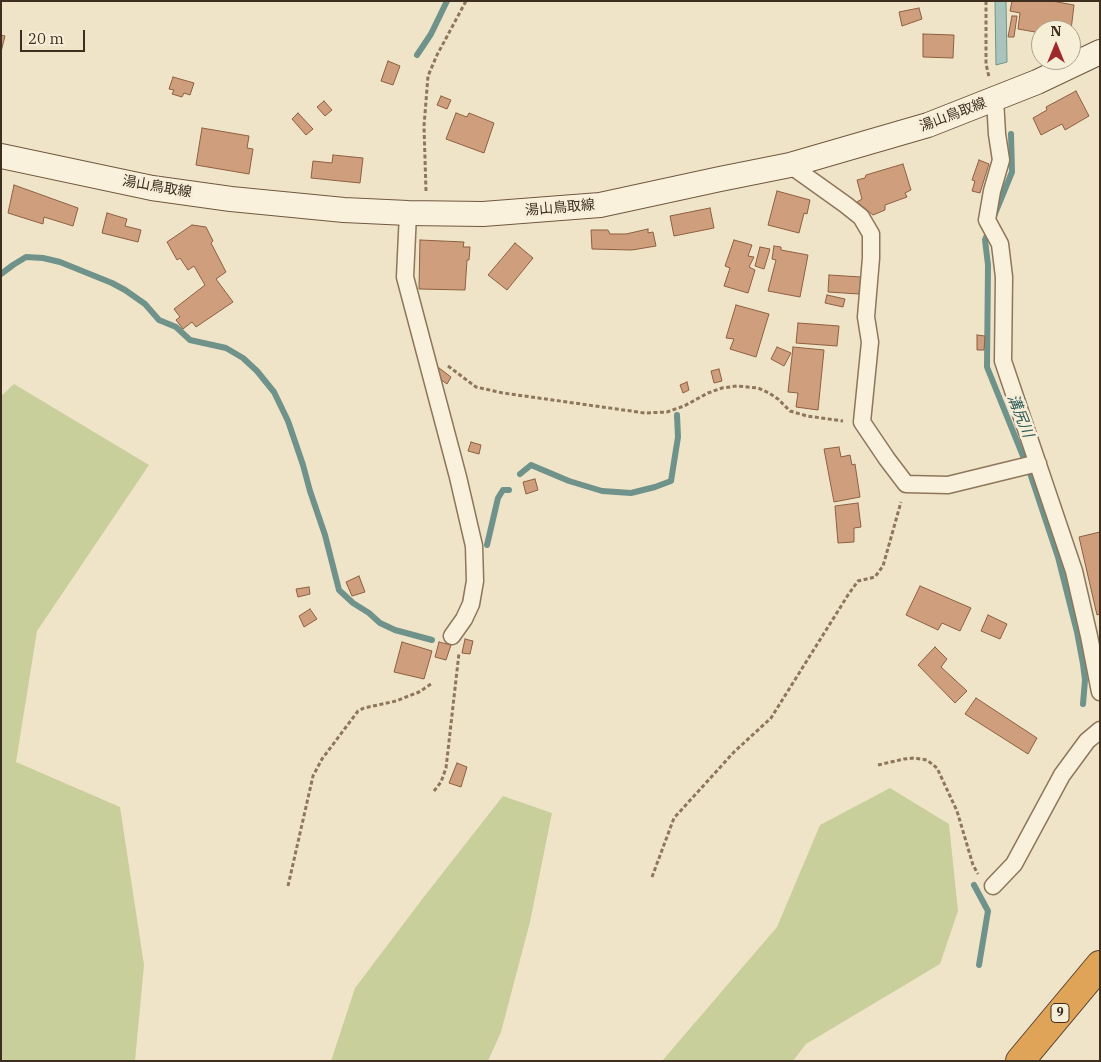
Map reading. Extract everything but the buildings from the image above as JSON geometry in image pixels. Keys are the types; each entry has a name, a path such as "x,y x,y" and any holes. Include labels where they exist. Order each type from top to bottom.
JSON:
{"highway":[{"name":"9","path":"1020,1061 1100,965"}],"main road":[{"name":"湯山鳥取線","path":"1,156 152,188 250,201 344,210 418,214 483,214 600,205 790,165 928,125 1037,82 1100,52"}],"street":[{"path":"995,99 1001,160 992,191 987,220 1000,244 1004,277 1003,361 1074,571 1100,692"},
{"path":"790,165 846,204 860,217 871,234 866,317 870,342 862,422 906,484 948,485 1038,463"},
{"path":"418,214 405,277 458,477 474,546 475,581 471,604 454,634"},
{"path":"993,886 1014,864 1062,776 1087,741 1100,730"}],"path":[{"path":"418,214 428,76 466,1"},
{"path":"986,1 986,64 995,99"},
{"path":"426,358 446,365 476,387 645,413 667,412 722,388 737,386 758,388 778,399 790,411 807,416 838,420 867,430"},
{"path":"652,877 674,818 734,752 771,718 858,581 875,577 883,566 906,484"},
{"path":"434,791 441,782 446,768 460,647 454,634"},
{"path":"288,886 313,776 322,759 358,712 364,708 396,701 419,692 431,684"},
{"path":"878,765 914,758 927,760 937,768 958,811 973,865 982,881 993,886"}],"green space":[{"path":"14,384 149,465 37,631 16,762 120,807 144,965 135,1061 1,1061 1,396"},
{"path":"890,788 949,824 958,911 940,964 806,1044 793,1061 662,1061 777,927 820,825"},
{"path":"503,796 552,813 530,922 501,1032 488,1061 331,1061 355,988"}],"water":[{"path":"995,1 1006,1 1007,62 996,65"}],"waterway":[{"path":"417,55 431,34 447,1"},
{"name":"溝尻川","path":"994,216 1012,172 1011,134"},
{"name":"溝尻川","path":"990,228 985,240 988,265 987,367 1031,476 1058,557 1083,664 1085,680 1083,704"},
{"path":"1,274 26,257 60,262 125,290 145,304 159,320 176,327 190,340 226,348 243,358 257,371 274,392 288,421 325,535 339,590 380,623 395,630 432,640"},
{"path":"520,474 531,465 569,481 602,491 631,493 671,481 678,437 677,415"},
{"path":"487,545 498,498 503,490 509,490"},
{"path":"974,885 988,911 979,965"}]}
